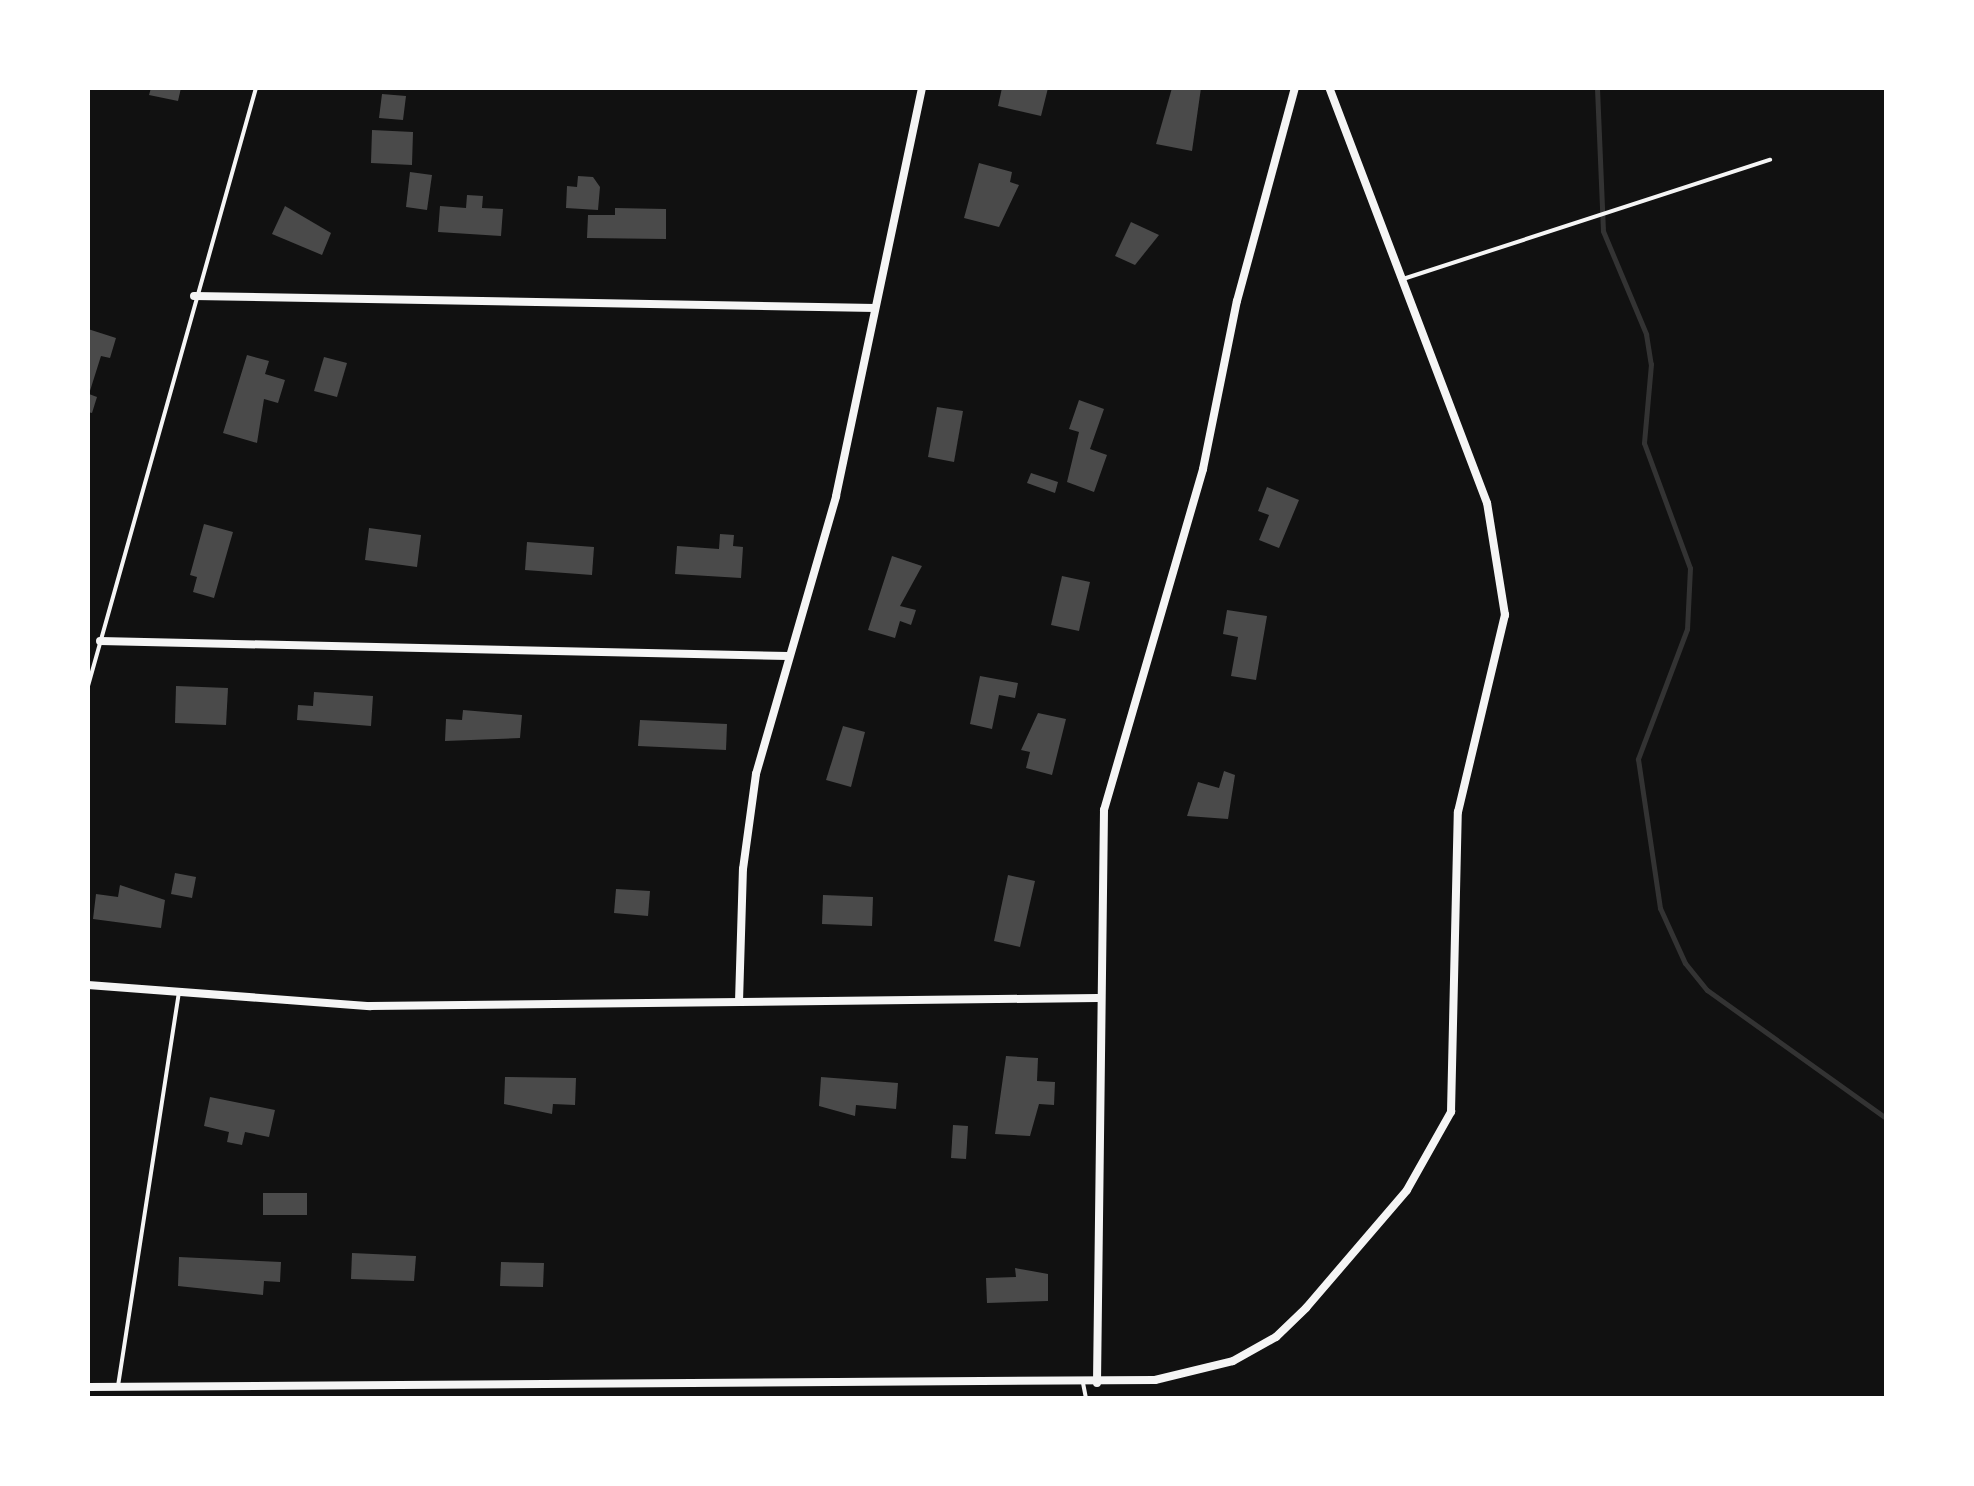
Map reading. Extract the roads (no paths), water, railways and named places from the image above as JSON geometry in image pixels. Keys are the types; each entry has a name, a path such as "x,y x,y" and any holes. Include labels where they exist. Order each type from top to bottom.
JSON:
{"street":[{"path":"739,1002 745,834 788,656 836,496 922,88"},
{"path":"1097,1383 1098,998 1104,810 1200,482 1237,301 1295,88"},
{"path":"88,1387 1097,1383 1208,1370 1276,1337 1407,1190 1451,1112 1458,812 1505,615 1487,503 1329,88"},
{"path":"194,296 875,308"},
{"path":"100,641 788,656"},
{"path":"88,985 370,1006 1098,998"}],"lane":[{"path":"88,686 194,296 256,88"},
{"path":"1403,279 1770,160"},
{"path":"118,1388 179,991"},
{"path":"1083,1383 1086,1398"}],"waterway":[{"path":"1597,88 1603,231 1646,334 1651,364 1644,443 1690,568 1687,629 1638,759 1660,908 1685,963 1707,990 1886,1118"}]}
